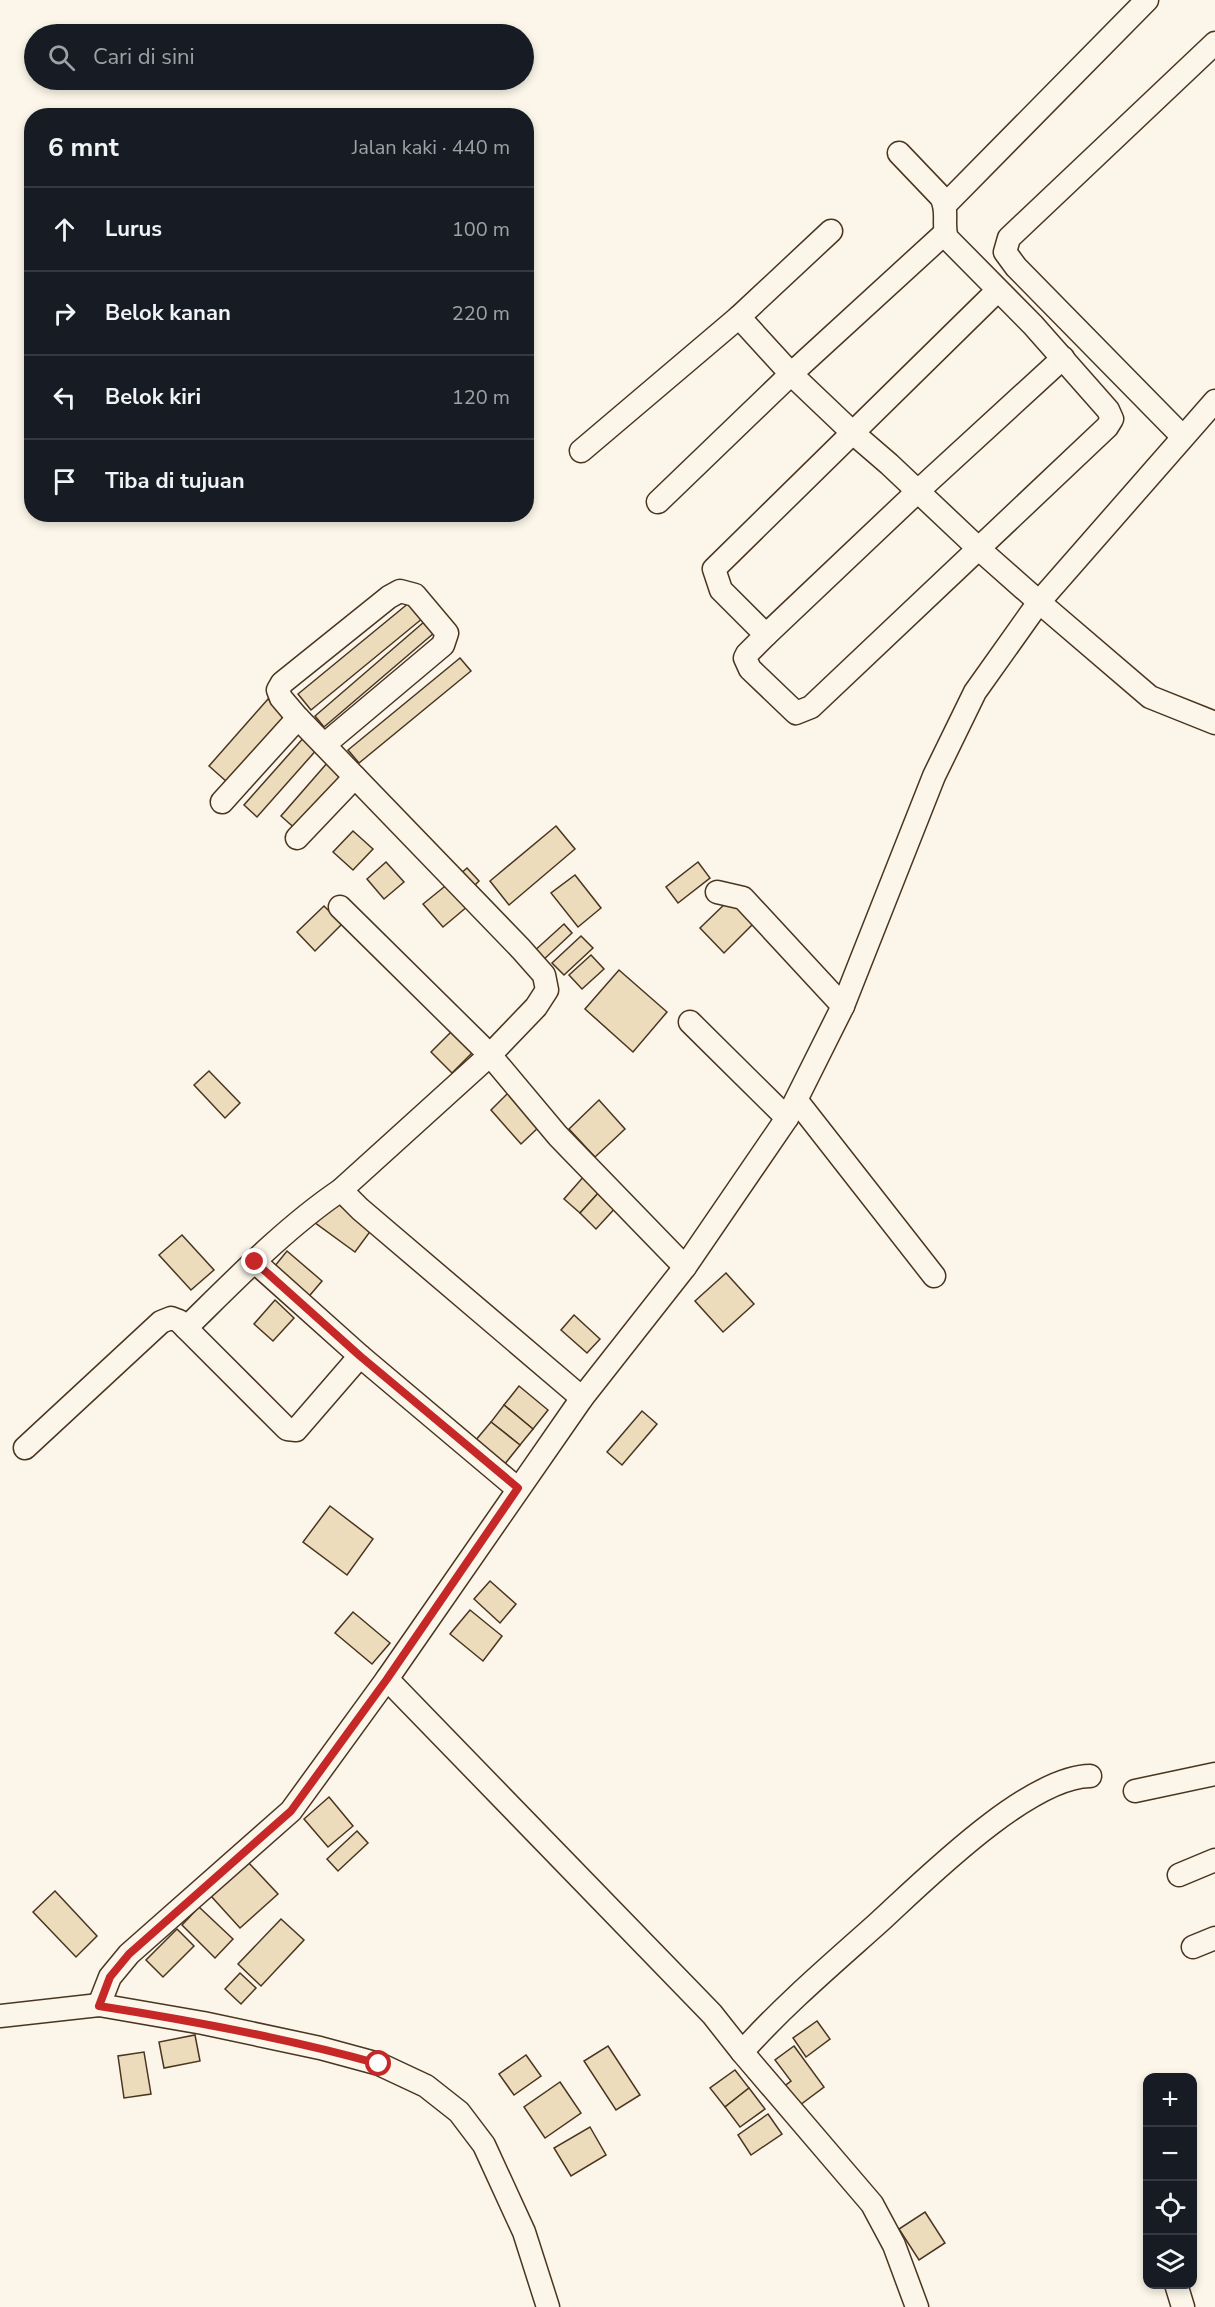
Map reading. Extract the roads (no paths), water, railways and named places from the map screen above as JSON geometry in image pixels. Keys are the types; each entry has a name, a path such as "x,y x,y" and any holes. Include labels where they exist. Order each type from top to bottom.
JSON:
{"street":[{"path":"945,205 1147,0"},
{"path":"1182,436 1016,267 1005,252 1009,238 1215,43"},
{"path":"899,153 941,197 945,205 947,238 1033,325 1063,358 1108,410 1112,419 1107,427 811,707 796,713 789,709 750,669 745,658 747,654 918,491 1063,358"},
{"path":"581,451 739,317 831,231"},
{"path":"658,502 791,374 945,233"},
{"path":"766,635 721,590 714,570 997,291"},
{"path":"739,317 791,374 853,434 979,549 1150,697 1215,723"},
{"path":"99,2006 110,1977 129,1954 291,1811 387,1679 582,1398 685,1267 792,1110 843,1006 934,776 975,692 1039,602 1215,401"},
{"path":"186,1328 255,1262 322,1202 342,1190 490,1055 536,1007 547,990 544,975 298,718 281,698 278,690 282,683 389,597 400,591 415,595 447,633 443,645 324,745"},
{"path":"222,802 298,718"},
{"path":"297,838 355,777"},
{"path":"717,892 743,897 843,1006"},
{"path":"340,907 490,1055 558,1136 685,1267"},
{"path":"690,1022 792,1110 934,1276"},
{"path":"342,1190 369,1217 582,1398"},
{"path":"255,1262 360,1356 518,1488"},
{"path":"25,1448 161,1322 171,1318 179,1321 282,1424 296,1430 360,1356"},
{"path":"387,1679 712,2014 872,2204 894,2245 917,2307"},
{"path":"1135,1791 1215,1774"},
{"path":"742,2052 773,2017 944,1861 1012,1810 1053,1784 1076,1777 1090,1776"},
{"path":"1179,1875 1215,1860"},
{"path":"1193,1947 1215,1938"},
{"path":"0,2016 99,2006 203,2023 320,2048 379,2064 426,2086 459,2112 483,2145 524,2232 548,2307"},
{"path":"1178,2289 1183,2307"}]}
